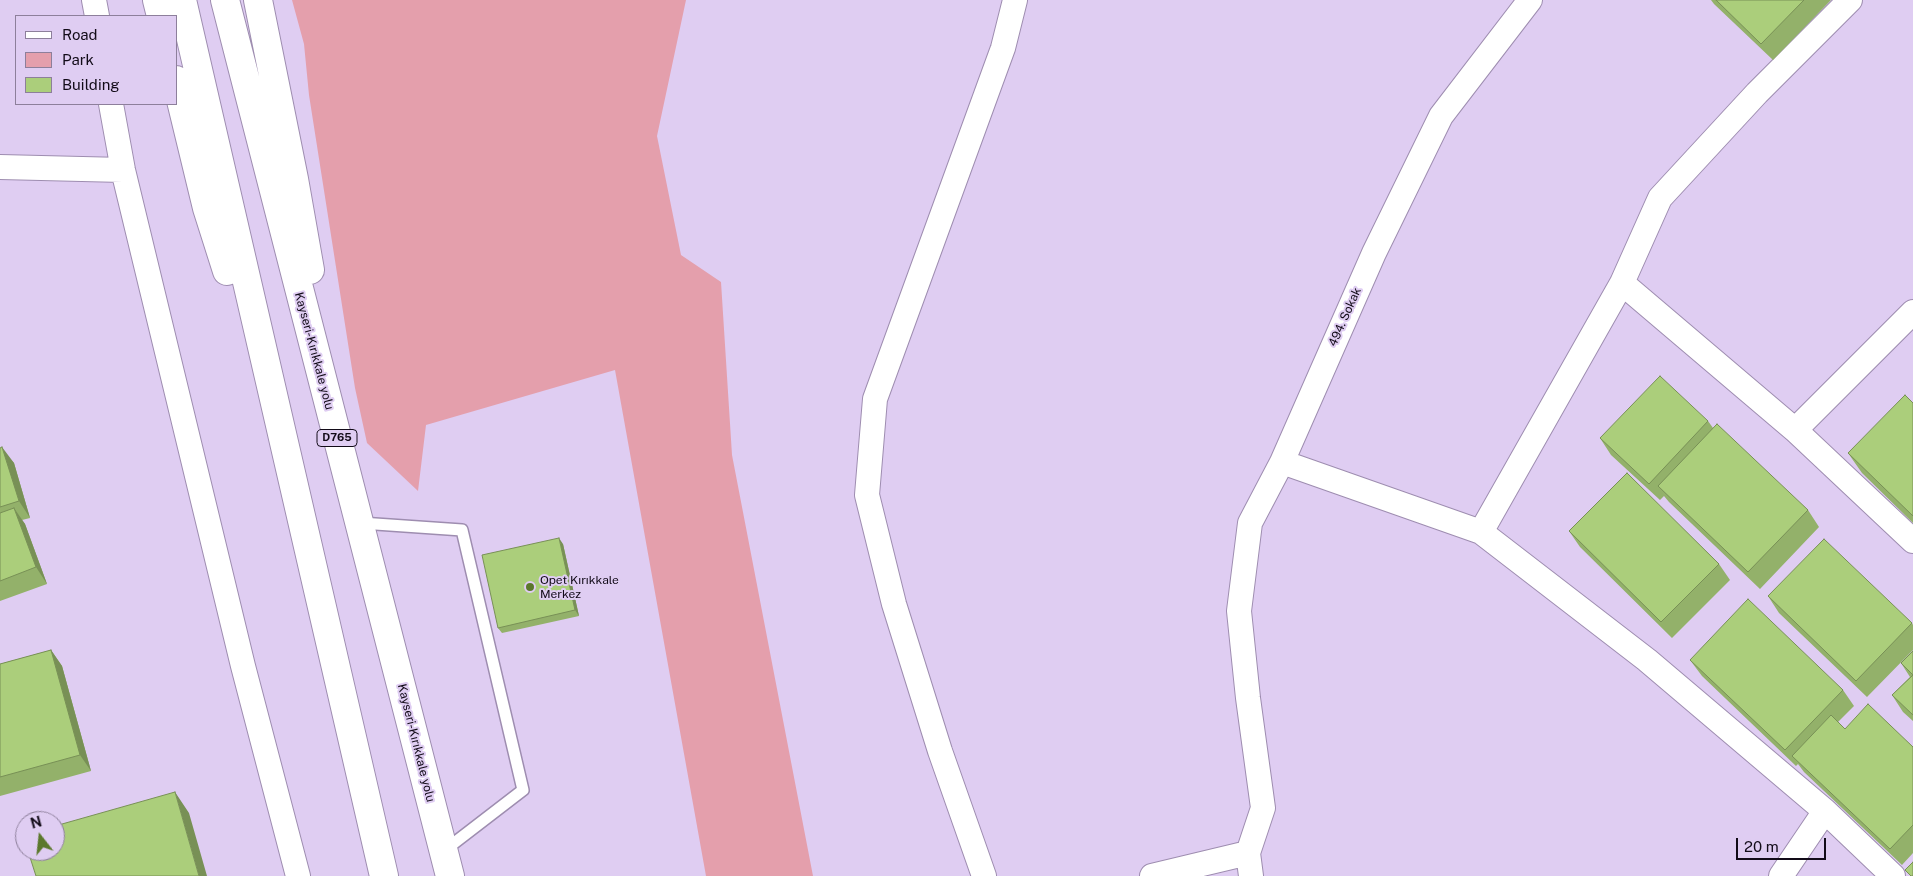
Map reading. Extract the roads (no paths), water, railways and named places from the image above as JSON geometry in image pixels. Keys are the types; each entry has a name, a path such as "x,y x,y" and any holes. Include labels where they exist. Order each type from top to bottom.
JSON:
{"highway":[{"path":"157,0 161,15"},
{"path":"182,0 286,460 384,876"},
{"name":"Kayseri-Kırıkkale yolu","path":"225,0 447,863"},
{"path":"258,0 294,179 340,449"},
{"path":"178,88 207,208 286,460"}],"street":[{"path":"94,0 97,15"},
{"path":"984,876 940,751 894,604 867,495 875,398 1003,48 1015,0"},
{"name":"494. Sokak","path":"1248,853 1263,808 1248,698 1239,612 1250,522 1282,462 1374,253 1441,116 1530,0"},
{"path":"1481,532 1622,283 1660,198 1757,93 1850,0"},
{"path":"111,105 123,170 243,666 298,876"},
{"path":"0,167 123,170"},
{"path":"1622,283 1795,430 1913,541"},
{"path":"1795,430 1913,312"},
{"path":"1282,462 1481,532 1647,660 1825,811 1893,876"},
{"path":"1780,876 1825,811"},
{"path":"1152,876 1248,853 1251,876"}],"lane":[{"path":"360,523 462,530 523,790 447,863"}],"place":[{"name":"Opet Kırıkkale Merkez","path":"530,587"}]}
